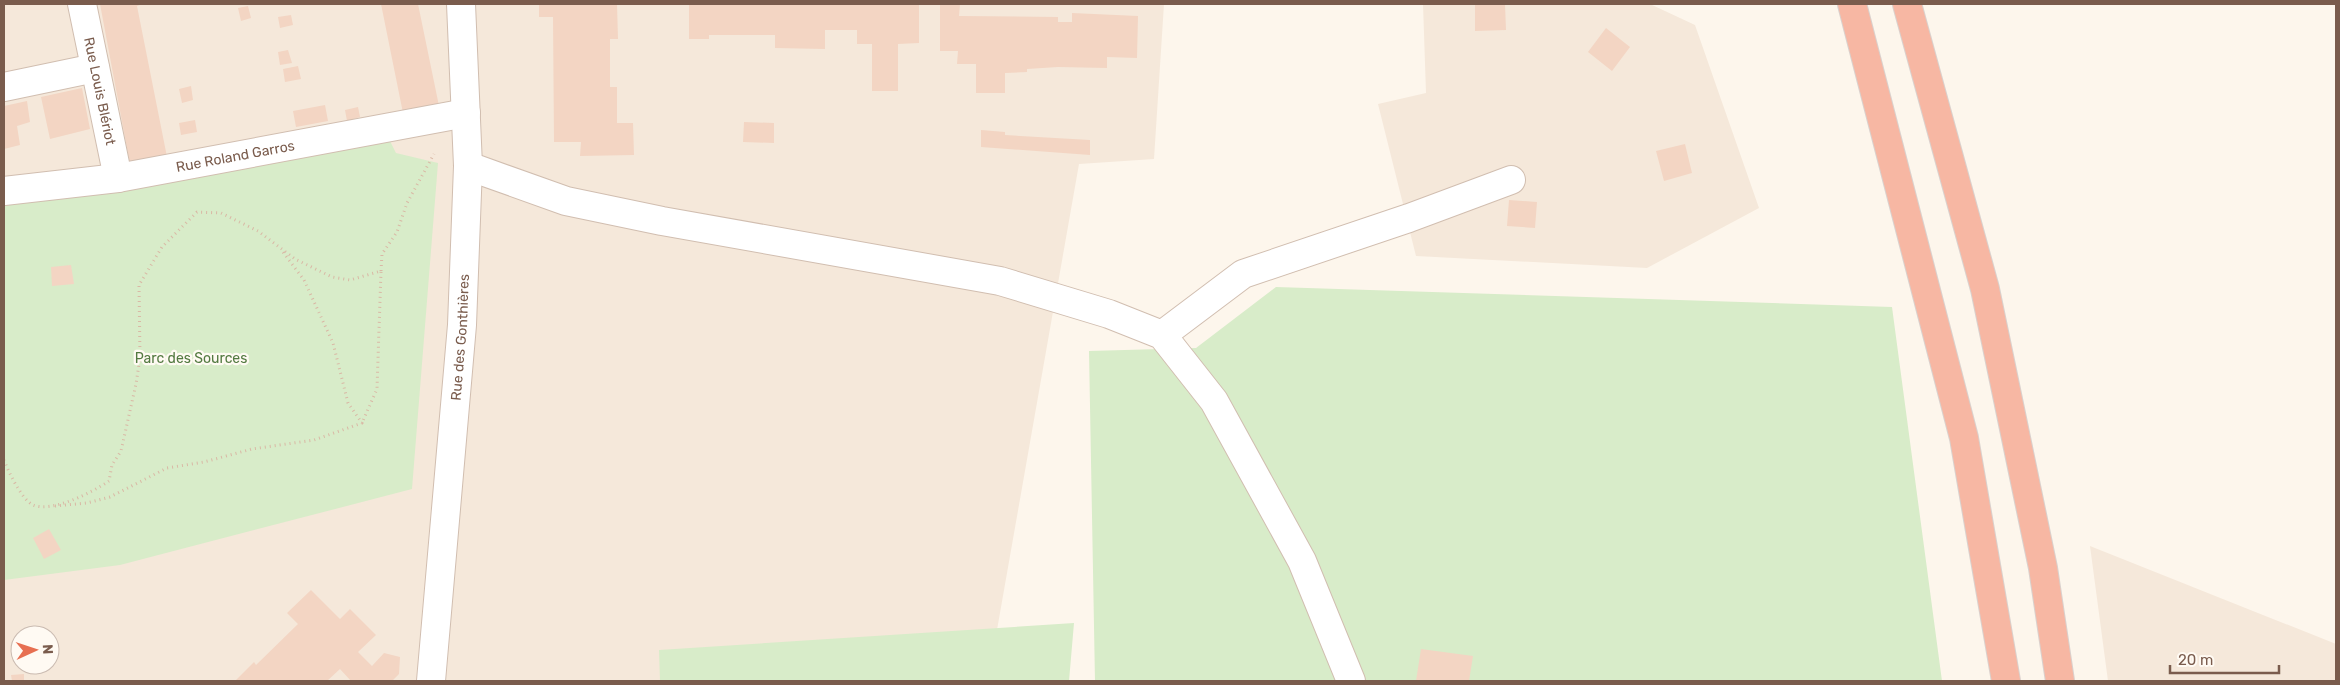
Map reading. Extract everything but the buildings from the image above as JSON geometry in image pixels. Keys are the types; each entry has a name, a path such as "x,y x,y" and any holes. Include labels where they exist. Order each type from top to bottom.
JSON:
{"highway":[{"path":"1852,4 1964,438 2006,681"},
{"path":"1907,4 1985,289 2043,568 2060,681"}],"street":[{"name":"Rue Louis Blériot","path":"82,4 118,178"},
{"name":"Rue des Gonthières","path":"432,678 462,325 468,166 462,114 461,4"},
{"path":"4,87 95,68"},
{"name":"Rue Roland Garros","path":"4,191 118,178 462,114"},
{"path":"468,166 566,201 662,221 1000,281 1109,314 1162,335 1214,401 1302,561 1351,681"},
{"path":"1162,335 1243,274 1409,218 1511,180"}],"path":[{"path":"4,460 21,492 32,504 47,507 88,503 110,497 167,468 204,462 252,449 314,440 362,423 377,389 382,254 397,232 410,196 462,114"},
{"path":"47,507 78,497 109,482 112,465 121,451 140,358 139,285 162,247 197,212 221,213 258,232 294,259 332,277 350,280 381,271"},
{"path":"279,247 304,280 333,343 348,403 362,423"}],"shaded area":[{"path":"4,4 1164,4 1154,159 1079,164 988,681 4,681"},
{"path":"1423,4 1650,4 1695,25 1759,208 1647,268 1416,256 1378,104 1426,93"},
{"path":"2090,546 2336,644 2336,681 2108,681"}],"green space":[{"name":"Parc des Sources","path":"389,139 396,153 438,163 412,489 120,565 4,580 4,206"},
{"path":"1276,287 1892,307 1942,681 1095,681 1089,351 1196,348"},
{"path":"1074,623 1069,681 660,681 659,650"}]}
